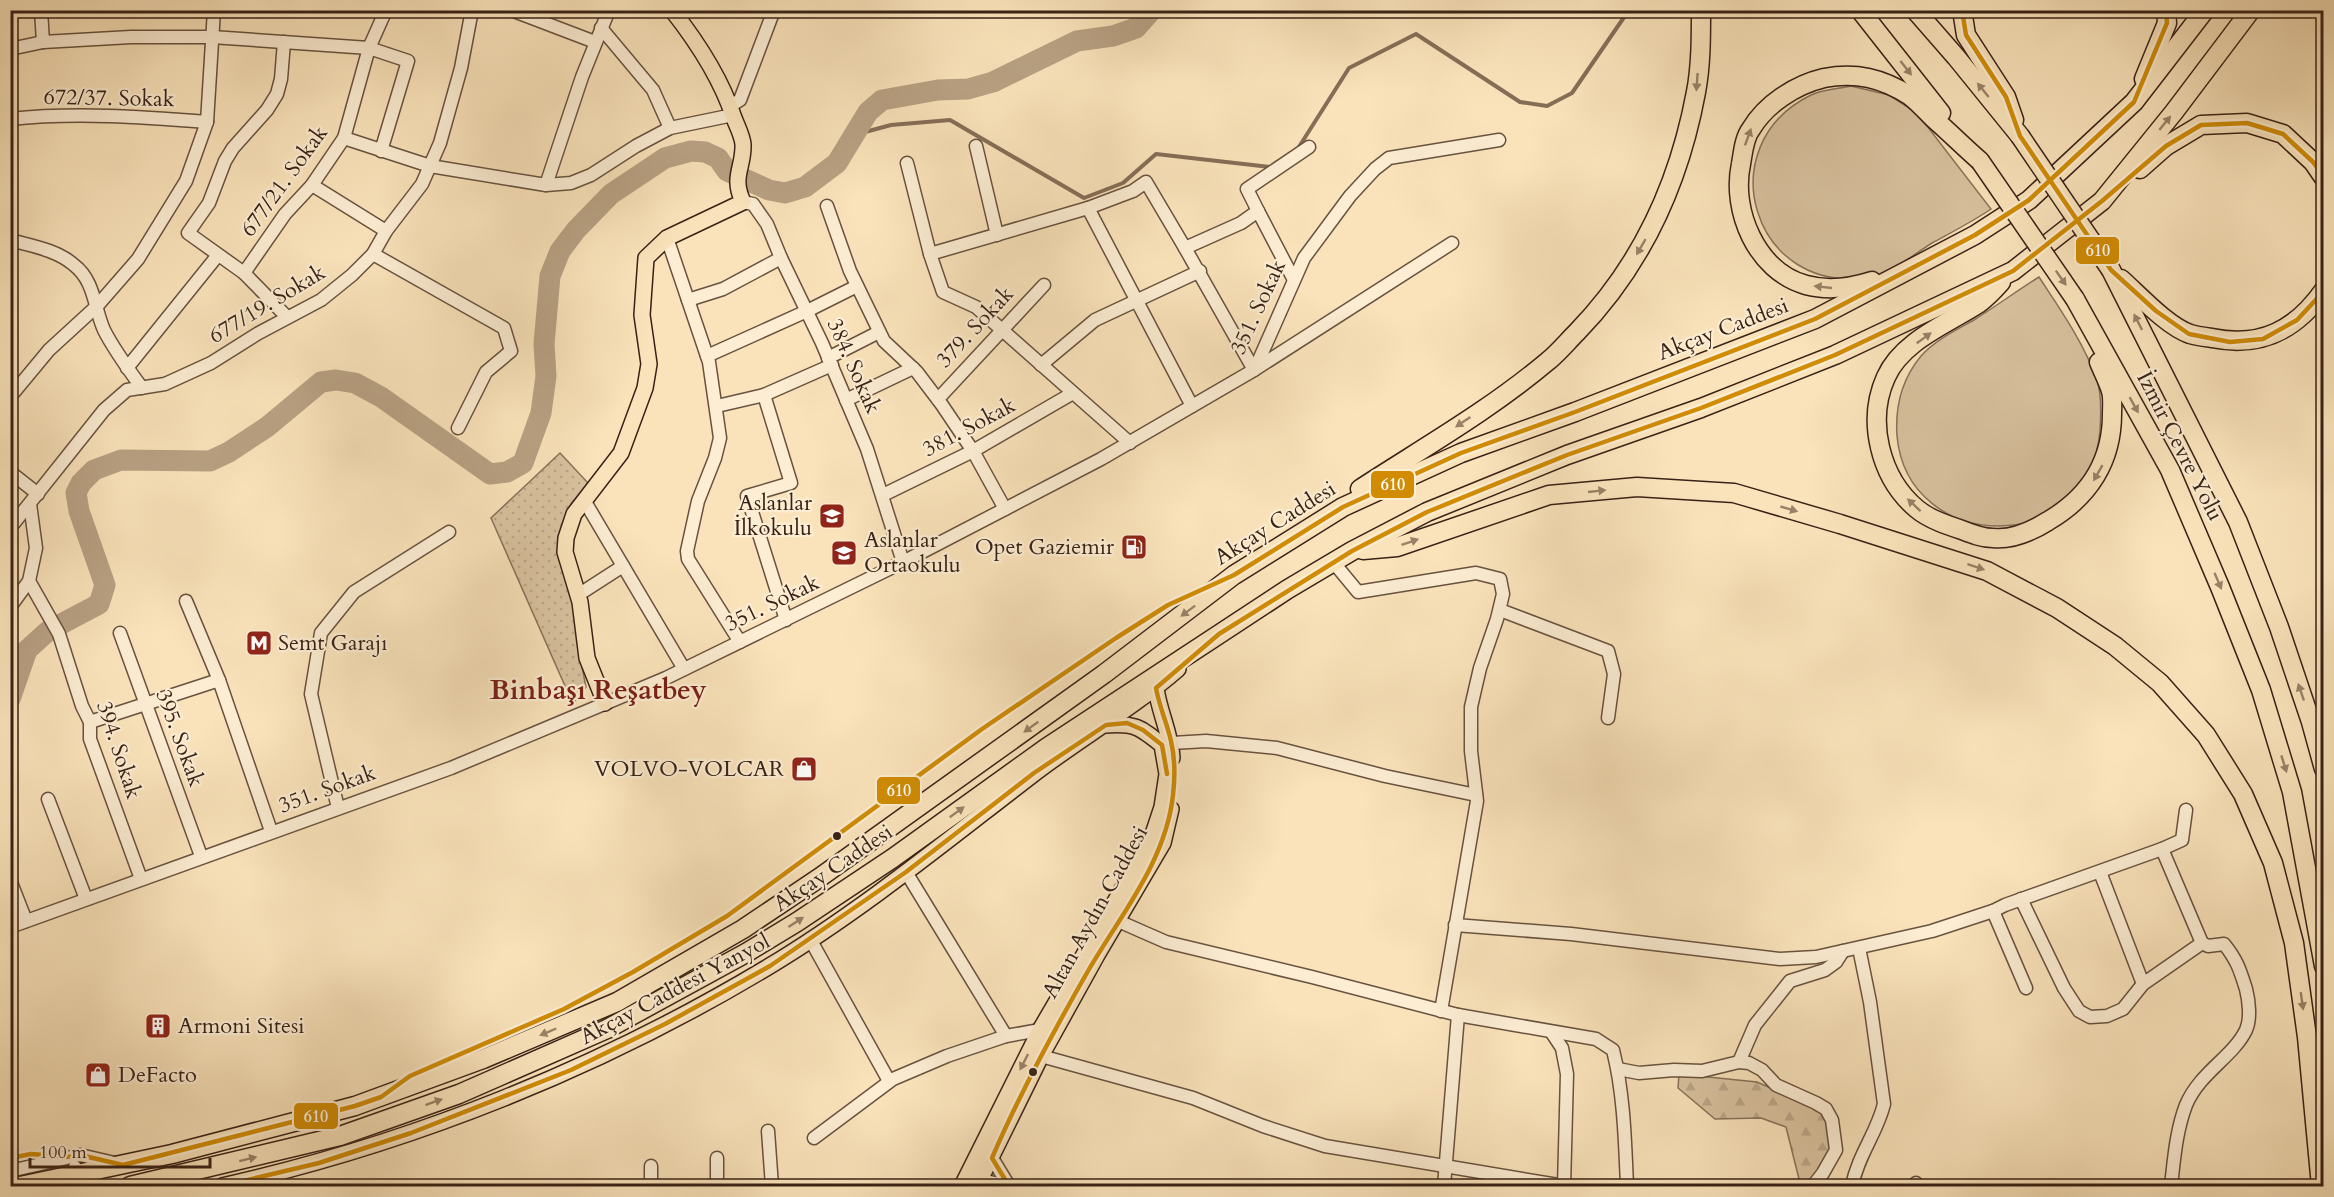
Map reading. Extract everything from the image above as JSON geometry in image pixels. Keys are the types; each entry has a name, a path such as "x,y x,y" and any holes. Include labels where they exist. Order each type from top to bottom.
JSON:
{"highway":[{"name":"İzmir Çevre Yolu","path":"1915,10 2020,136 2112,270 2238,522 2279,627 2311,722 2324,769"},
{"path":"1962,10 1966,35 2006,98 2020,136"},
{"path":"2134,102 2167,23 2166,10"},
{"name":"Akçay Caddesi","path":"20,1186 78,1181 123,1165 355,1106 483,1059 617,1002 743,929 819,878 1094,681 1234,575 1343,507 1461,453 1575,412 1815,319 1976,235 2029,200 2134,102 2205,10"},
{"name":"Akçay Caddesi","path":"130,1186 340,1136 459,1094 607,1029 746,953 797,922 893,858 1046,748 1288,589 1352,551 1427,512 1567,455 1701,408 1834,355 2013,271 2102,201 2174,112 2251,10"},
{"name":"İzmir Çevre Yolu","path":"1865,16 1980,161 2075,298 2170,470 2261,690 2292,792 2324,966"},
{"path":"1343,507 1354,492 1473,415 1550,360 1598,310 1621,280 1657,219 1667,195 1696,91 1701,17"},
{"path":"1976,235 1897,272 1870,282 1843,288 1823,288 1803,284 1783,274 1766,258 1752,239 1742,213 1738,194 1739,172 1749,130 1761,115 1792,90 1812,81 1838,75 1859,75 1880,81 1911,96 1980,161"},
{"path":"2102,201 2166,146 2201,125 2247,123 2283,134 2313,162 2324,178"},
{"path":"2112,270 2156,311 2189,334 2230,342 2263,339 2297,320 2324,290"},
{"path":"2013,271 1980,302 1926,335 1900,356 1887,376 1876,416 1878,436 1889,476 1918,510 1936,520 1976,535 1994,538 2016,536 2034,530 2066,511 2091,485 2103,465 2112,434 2112,393 2075,298"},
{"path":"1352,551 1397,547 1549,495 1637,487 1734,494 1840,524 1987,571 2057,608 2115,646 2160,683 2206,735 2243,794 2273,863 2294,943 2307,1037 2322,1186"}],"main road":[{"path":"605,703 587,658 578,595 565,552 566,538 574,514 621,453 645,388 649,364 642,315 646,258 667,238 740,195 743,142 732,110 715,72 689,31 672,10"},
{"path":"1156,688 1219,634"},
{"name":"Akçay Caddesi Yanyol","path":"222,1186 270,1181 411,1133 571,1070 722,994 810,939 906,872 1034,773 1156,688"},
{"name":"Altan Aydın Caddesi","path":"976,1179 980,1148 1040,1030 1163,843 1173,796 1172,743 1159,708 1156,688"},
{"name":"Altan Aydın Caddesi","path":"962,1186 976,1179 992,1158 1151,840 1162,807 1167,774 1162,745 1143,730 1127,723 1106,725"}],"street":[{"path":"41,10 44,42"},
{"path":"10,397 48,350 97,306 138,259 186,181 207,122 214,10"},
{"name":"677/21. Sokak","path":"244,273 285,214 312,185 344,138 369,48 386,10"},
{"name":"677/19. Sokak","path":"10,528 104,410 126,390 165,384 211,363 287,317 321,300 352,275 373,254 386,231 422,184 440,143 461,68 472,10"},
{"path":"510,10 595,42"},
{"path":"546,185 595,42 609,10"},
{"path":"344,138 430,166 546,185 571,183 591,175 636,146 670,128 732,110 740,100 774,10"},
{"path":"601,28 652,90 670,128"},
{"path":"10,49 44,42 131,37 212,37 369,48 408,61 381,151"},
{"path":"284,42 281,79 277,94 267,110 233,148 225,161 209,203 188,233 244,273 287,317"},
{"name":"672/37. Sokak","path":"10,119 44,116 150,118 207,122"},
{"name":"351. Sokak","path":"10,927 201,856 451,768 684,669 903,562 1130,443 1254,370 1293,278 1304,258 1350,196 1375,169 1389,158 1499,140"},
{"path":"976,146 997,236"},
{"path":"1293,278 1247,189 1309,147"},
{"path":"907,163 930,254 943,292 976,307 1130,443"},
{"path":"930,254 1088,208 1133,191 1146,182 1200,272 1254,370 1452,243"},
{"path":"312,185 386,231"},
{"name":"384. Sokak","path":"740,195 753,204 767,224 780,258 830,362 867,449 903,562"},
{"path":"827,206 857,286 879,332 894,352 913,369 938,399 973,451 1005,509"},
{"path":"1088,208 1192,406"},
{"path":"1185,248 1241,223 1258,211"},
{"path":"667,238 707,356 717,406 720,438 715,458 698,501 687,551 688,559 740,642"},
{"path":"10,240 60,255 76,266 88,279 104,330 142,388"},
{"path":"373,254 504,328 510,351 486,372 458,428"},
{"path":"128,368 218,255"},
{"path":"688,300 723,289 780,258"},
{"path":"1041,365 1095,320 1136,299 1200,272"},
{"name":"379. Sokak","path":"938,399 1044,285"},
{"path":"707,356 857,286"},
{"path":"717,406 764,395 830,362 879,332"},
{"path":"846,400 913,369"},
{"name":"381. Sokak","path":"883,495 973,451 1073,393"},
{"path":"764,395 790,483 747,496 786,620"},
{"path":"10,472 38,494"},
{"path":"584,500 684,669"},
{"path":"10,607 29,581 36,548 30,504"},
{"path":"338,808 311,694 321,633 354,592 448,532"},
{"path":"1334,563 1358,592 1476,573 1500,579 1503,594 1500,610 1480,668 1472,707 1471,751 1477,801 1441,1011"},
{"path":"578,595 623,566"},
{"name":"394. Sokak","path":"29,581 59,634 82,706 90,722 90,739 141,879"},
{"path":"186,601 219,680 271,831"},
{"path":"1500,610 1608,651 1614,674 1608,718"},
{"name":"395. Sokak","path":"120,633 201,856"},
{"path":"90,722 219,680"},
{"path":"1172,743 1206,741 1277,748 1385,776 1476,795"},
{"path":"48,799 86,899"},
{"path":"1455,925 1572,934 1780,959 1816,957 1932,931 2162,849 2182,840 2186,810"},
{"path":"2162,849 2202,943 2208,946 2224,944 2238,960 2249,1001 2247,1029 2235,1045 2210,1070 2187,1105 2177,1138 2171,1186"},
{"path":"906,872 1006,1035"},
{"path":"2100,872 2143,984"},
{"path":"10,880 26,921"},
{"path":"2020,899 2064,988 2079,1011 2090,1017 2107,1017 2123,1009 2143,984 2202,943"},
{"path":"1993,911 2026,988"},
{"path":"1112,918 1166,942 1312,976 1441,1011 1552,1033 1596,1039 1614,1050 1621,1087 1627,1186"},
{"path":"810,939 889,1081"},
{"path":"1852,1186 1854,1174 1867,1141 1880,1121 1884,1104 1870,1002 1859,948"},
{"path":"1739,1062 1755,1025 1790,981 1825,970 1836,962 1843,951"},
{"path":"1444,1186 1458,1015"},
{"path":"814,1138 889,1081 947,1056 1006,1035 1040,1030"},
{"path":"1041,1056 1193,1098 1263,1126 1325,1146 1564,1186 1567,1074 1562,1048 1552,1033"},
{"path":"1618,1069 1639,1073 1674,1070 1702,1071 1739,1062 1762,1070 1776,1085 1816,1102 1826,1109 1832,1120 1836,1150 1813,1186"},
{"path":"768,1131 771,1186"},
{"path":"980,1148 992,1158 1008,1186"},
{"path":"10,1171 80,1155 123,1165"},
{"path":"72,1157 78,1181"},
{"path":"717,1158 717,1186"},
{"path":"651,1166 651,1186"},
{"path":"976,1179 1008,1186"}],"green space":[{"path":"1851,86 1889,95 1917,113 1991,209 1885,272 1868,277 1829,277 1796,264 1772,241 1758,212 1753,180 1760,148 1779,118 1811,95"},
{"path":"2039,277 2078,340 2092,366 2099,386 2100,430 2089,472 2066,502 2034,520 1999,526 1963,520 1932,503 1908,475 1897,436 1897,414 1901,394 1914,365 1933,345"},
{"path":"560,453 588,483 571,504 558,553 575,606 579,652 586,687 573,704 491,518"},
{"path":"1679,1074 1757,1082 1825,1112 1833,1150 1811,1185 1799,1179 1786,1127 1761,1118 1715,1119 1678,1088"}],"waterway":[{"path":"10,699 27,650 48,631 99,604 105,585 79,511 76,493 81,483 94,470 121,460 210,461 229,452 267,427 321,382 336,380 355,383 381,397 490,474 507,472 523,463 541,413 546,376 544,344 550,276 560,251 576,230 611,194 665,158 691,151 705,152 718,158 727,171 769,190 785,193 805,187 837,163 868,112 882,100 938,90 968,89 993,82 1077,41 1113,36 1136,28 1152,10"},
{"path":"1297,150 1349,68 1416,34 1520,102 1547,106 1572,93 1629,10"},
{"path":"854,135 891,125 950,120 1084,198 1123,183 1156,154 1270,167"}],"transit line":[{"name":"610","path":"1962,10 1966,35 2006,97 2020,136 2111,270 2156,311 2189,334 2230,342 2263,339 2297,320 2324,291"},
{"name":"610","path":"10,1158 31,1154 72,1157 80,1155 123,1165 355,1106 381,1097 410,1076 564,1009 633,972 727,916 982,729 1116,638 1168,605 1234,575 1343,507 1461,453 1575,412 1815,319 1975,235 2029,200 2134,102 2167,23 2166,10"},
{"name":"610","path":"1009,1186 992,1158 1050,1040 1088,971 1140,887 1161,843 1169,819 1174,788 1173,754 1156,688 1219,634 1352,551 1427,512 1567,455 1701,408 1835,355 2013,271 2102,201 2166,146 2201,125 2247,123 2283,134 2313,162 2324,177"},
{"name":"610","path":"222,1186 319,1163 411,1133 571,1070 665,1024 770,966 906,872 1034,773 1106,725 1127,723 1143,730 1162,745 1167,774"}],"place":[{"name":"Aslanlar İlkokulu","path":"832,516"},
{"name":"Opet Gaziemir","path":"1134,547"},
{"name":"Aslanlar Ortaokulu","path":"844,553"},
{"name":"Semt Garajı","path":"259,643"},
{"name":"VOLVO-VOLCAR","path":"804,769"},
{"name":"Armoni Sitesi","path":"158,1026"},
{"name":"DeFacto","path":"98,1075"}],"district":[{"name":"Binbaşı Reşatbey","path":"598,690"}]}
